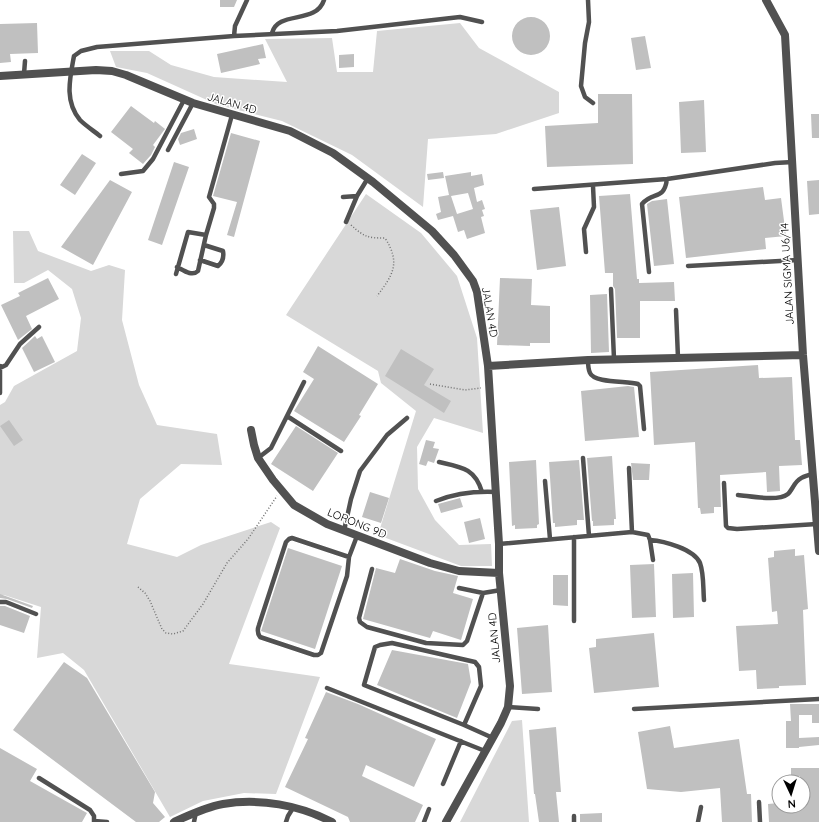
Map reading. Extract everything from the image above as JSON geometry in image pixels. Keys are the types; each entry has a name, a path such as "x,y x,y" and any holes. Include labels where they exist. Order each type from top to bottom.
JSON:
{"street":[{"name":"JALAN SIGMA U6/14","path":"766,0 785,35 803,355 814,474 819,550"},
{"name":"JALAN 4D","path":"0,76 96,70 112,71 126,75 184,100 290,131 333,153 368,178 432,231 454,254 472,281 477,292 488,366 499,544 499,573 510,686 508,707 501,723 446,822"},
{"path":"488,366 588,360 803,355"},
{"name":"LORONG 9D","path":"251,430 258,458 273,480 294,505 327,524 430,563 459,571 499,573"},
{"path":"174,822 196,812 222,804 247,802 268,803 293,808 317,814 332,822"}],"lane":[{"path":"234,36 235,26 247,0"},
{"path":"272,34 276,26 285,20 305,16 315,12 322,5 324,0"},
{"path":"588,0 589,22 585,43 581,86 585,97 593,103"},
{"path":"100,136 81,120 74,110 71,100 69,86 74,56 81,51 97,47 234,36 337,31 460,17 482,22"},
{"path":"24,74 25,61"},
{"path":"121,174 143,171 150,163 184,100"},
{"path":"168,150 193,103"},
{"path":"177,267 192,274 198,271 214,208 214,204 209,197 232,115"},
{"path":"534,189 593,186 666,179 775,163 793,162"},
{"path":"346,222 357,196 368,178"},
{"path":"649,272 642,204 646,200 664,191 666,188 666,179"},
{"path":"586,252 584,229 594,207 593,186"},
{"path":"343,197 357,196"},
{"path":"176,274 188,232 206,235"},
{"path":"200,260 218,266 222,263 224,256 223,251 204,245"},
{"path":"688,266 798,260"},
{"path":"611,288 614,360"},
{"path":"676,310 678,358"},
{"path":"0,393 0,367 6,365 20,344 39,327"},
{"path":"588,360 590,373 593,377 602,380 630,382 640,386 644,429"},
{"path":"258,458 271,448 304,382"},
{"path":"286,416 341,451"},
{"path":"344,531 351,499 360,471 387,435 407,418"},
{"path":"583,458 589,536"},
{"path":"439,462 464,468 477,478 482,492"},
{"path":"629,468 632,532"},
{"path":"738,495 777,498 785,496 790,493 797,480 814,474"},
{"path":"545,481 550,539"},
{"path":"724,484 726,526 728,528 737,529 817,524"},
{"path":"436,501 454,494 496,492"},
{"path":"499,544 632,532 648,536 653,560"},
{"path":"349,557 292,538 288,539 257,630 258,635 260,637 314,655 318,655 320,653 347,576 349,557 357,536"},
{"path":"574,537 574,621"},
{"path":"650,540 668,542 687,551 698,559 702,571 704,600"},
{"path":"372,569 359,618 360,622 367,627 426,643 463,645 468,641 484,593"},
{"path":"459,588 484,593 501,590"},
{"path":"0,602 6,602 36,614"},
{"path":"464,725 481,686 479,667 475,662 392,644 380,645 375,648 364,685 493,738"},
{"path":"327,688 486,751"},
{"path":"634,709 819,699"},
{"path":"508,707 538,709"},
{"path":"443,784 461,742"},
{"path":"39,778 90,810 94,816 94,822 107,822"},
{"path":"759,802 760,822"},
{"path":"698,822 701,807"},
{"path":"286,822 293,808"},
{"path":"424,822 429,809"},
{"path":"194,822 196,812"},
{"path":"574,816 574,822"}],"path":[{"path":"346,222 362,235 369,238 385,238 389,244 394,258 394,268 387,283 377,296"},
{"path":"430,384 465,390 489,387"},
{"path":"138,587 145,593 150,601 162,629 166,633 173,634 183,631 203,604 227,563 248,539 281,490"}],"shaded area":[{"path":"460,23 479,48 559,92 559,113 496,134 428,139 423,207 352,155 282,121 218,105 147,73 116,67 110,51 149,51 171,65 214,77 287,82 265,39 332,38 337,72 373,72 377,31"},
{"path":"366,194 421,233 457,276 477,338 483,433 434,418 417,447 418,489 435,520 459,545 491,544 492,566 461,566 378,535 416,411 381,383 378,371 286,315"},
{"path":"13,231 29,231 38,251 91,271 109,265 125,270 122,320 139,385 157,425 217,434 222,465 181,464 140,499 127,544 177,557 201,545 271,522 280,528 229,664 320,677 276,794 244,793 203,801 170,817 84,670 63,653 37,658 41,607 0,595 0,405 5,402 14,386 77,351 81,318 72,289 48,270 24,283 14,283"},
{"path":"522,720 529,822 460,822 512,721"}],"building":[{"path":"220,0 237,0 234,7 220,7"},
{"path":"527,17 535,17 545,22 549,29 549,43 545,50 535,55 527,55 517,50 515,47 512,40 512,32 517,22 520,20"},
{"path":"37,23 38,53 10,54 11,62 0,63 0,24"},
{"path":"645,36 651,68 636,70 631,38"},
{"path":"263,44 266,58 258,59 260,64 221,73 217,54"},
{"path":"354,54 354,67 339,68 339,55"},
{"path":"598,94 632,94 633,164 547,167 545,126 598,123"},
{"path":"704,100 706,152 681,153 679,102"},
{"path":"131,106 165,129 153,145 155,147 151,155 143,164 129,153 133,149 111,132"},
{"path":"811,114 819,114 819,138 812,138"},
{"path":"194,129 197,139 180,145 178,139 181,133"},
{"path":"231,133 260,141 234,237 227,235 237,202 213,196"},
{"path":"82,154 96,163 75,195 60,185"},
{"path":"174,162 189,167 162,245 148,240"},
{"path":"443,172 444,178 428,180 427,174"},
{"path":"471,172 471,176 482,174 484,185 474,188 477,202 482,200 485,209 482,210 484,216 481,217 485,233 467,239 464,230 458,232 453,216 438,220 436,214 441,212 438,197 449,195 445,176","holes":["468,193 473,209 457,214 451,196"]},
{"path":"110,180 132,192 93,265 61,247"},
{"path":"819,180 819,214 809,215 807,181"},
{"path":"763,187 765,200 781,198 786,236 765,238 766,249 686,258 679,197"},
{"path":"630,194 637,279 639,279 639,283 674,282 675,301 640,301 640,338 617,338 613,273 605,273 599,196"},
{"path":"667,199 674,264 654,266 647,204 652,201"},
{"path":"559,207 566,266 537,270 530,210"},
{"path":"48,278 59,299 26,316 32,329 18,340 1,305 20,296 18,293"},
{"path":"500,278 532,279 531,305 550,306 550,343 530,343 530,346 497,345"},
{"path":"607,294 609,352 591,353 590,295"},
{"path":"35,336 37,339 42,336 55,362 34,372 22,348"},
{"path":"318,346 378,384 359,415 361,416 344,442 294,411 314,379 303,372"},
{"path":"401,349 434,369 424,385 451,401 444,413 385,376"},
{"path":"758,365 759,378 792,377 795,440 800,440 802,465 779,466 780,491 767,492 766,472 720,475 721,507 714,507 714,513 701,514 700,508 698,508 695,442 654,445 650,372"},
{"path":"628,386 634,387 639,437 585,441 581,391"},
{"path":"9,420 23,440 14,446 0,426"},
{"path":"296,426 338,453 313,491 271,464"},
{"path":"426,440 435,442 433,448 439,449 434,463 428,461 426,466 419,464"},
{"path":"612,456 616,519 614,519 614,525 593,526 587,458"},
{"path":"536,460 539,524 537,525 537,528 515,529 515,525 512,526 509,462"},
{"path":"579,460 584,520 577,520 577,525 555,527 555,523 553,523 549,462"},
{"path":"631,463 650,464 649,480 633,480"},
{"path":"370,492 389,498 381,523 362,517"},
{"path":"460,498 463,507 441,513 438,504"},
{"path":"480,518 485,539 469,543 464,522"},
{"path":"288,548 342,566 315,649 261,631"},
{"path":"795,549 795,556 804,555 808,609 803,610 806,685 779,686 779,688 757,689 756,670 739,671 736,626 778,624 777,611 772,612 768,558 774,557 774,551"},
{"path":"400,559 435,571 458,576 453,593 473,599 461,640 433,631 430,638 363,619 376,568 395,573"},
{"path":"654,564 656,617 632,618 630,565"},
{"path":"693,573 694,617 673,618 672,574"},
{"path":"553,575 568,575 568,606 553,605"},
{"path":"0,594 33,606 32,608 0,598"},
{"path":"0,606 5,606 30,616 24,633 0,625"},
{"path":"548,625 552,692 522,694 517,628"},
{"path":"654,633 659,687 594,693 589,648 596,647 596,639"},
{"path":"392,650 468,664 471,682 457,718 377,685"},
{"path":"64,662 87,678 155,792 153,803 165,817 159,822 136,822 13,730"},
{"path":"326,692 358,704 436,739 414,787 366,765 362,776 423,805 415,822 350,822 348,817 285,787 308,739 305,738"},
{"path":"790,704 819,704 819,723 812,723 812,715 799,715 799,738 819,737 819,745 786,748 786,721 791,721"},
{"path":"670,726 674,748 739,739 747,794 751,794 752,822 722,822 720,788 681,792 647,789 638,732"},
{"path":"556,727 561,792 556,792 559,822 539,822 534,794 529,730"},
{"path":"0,748 37,769 30,781 87,813 82,822 0,822"},
{"path":"791,768 819,768 819,822 769,822 768,804 771,804 771,814 811,814 811,774 791,774"},
{"path":"602,813 602,822 580,822 580,814"}]}
